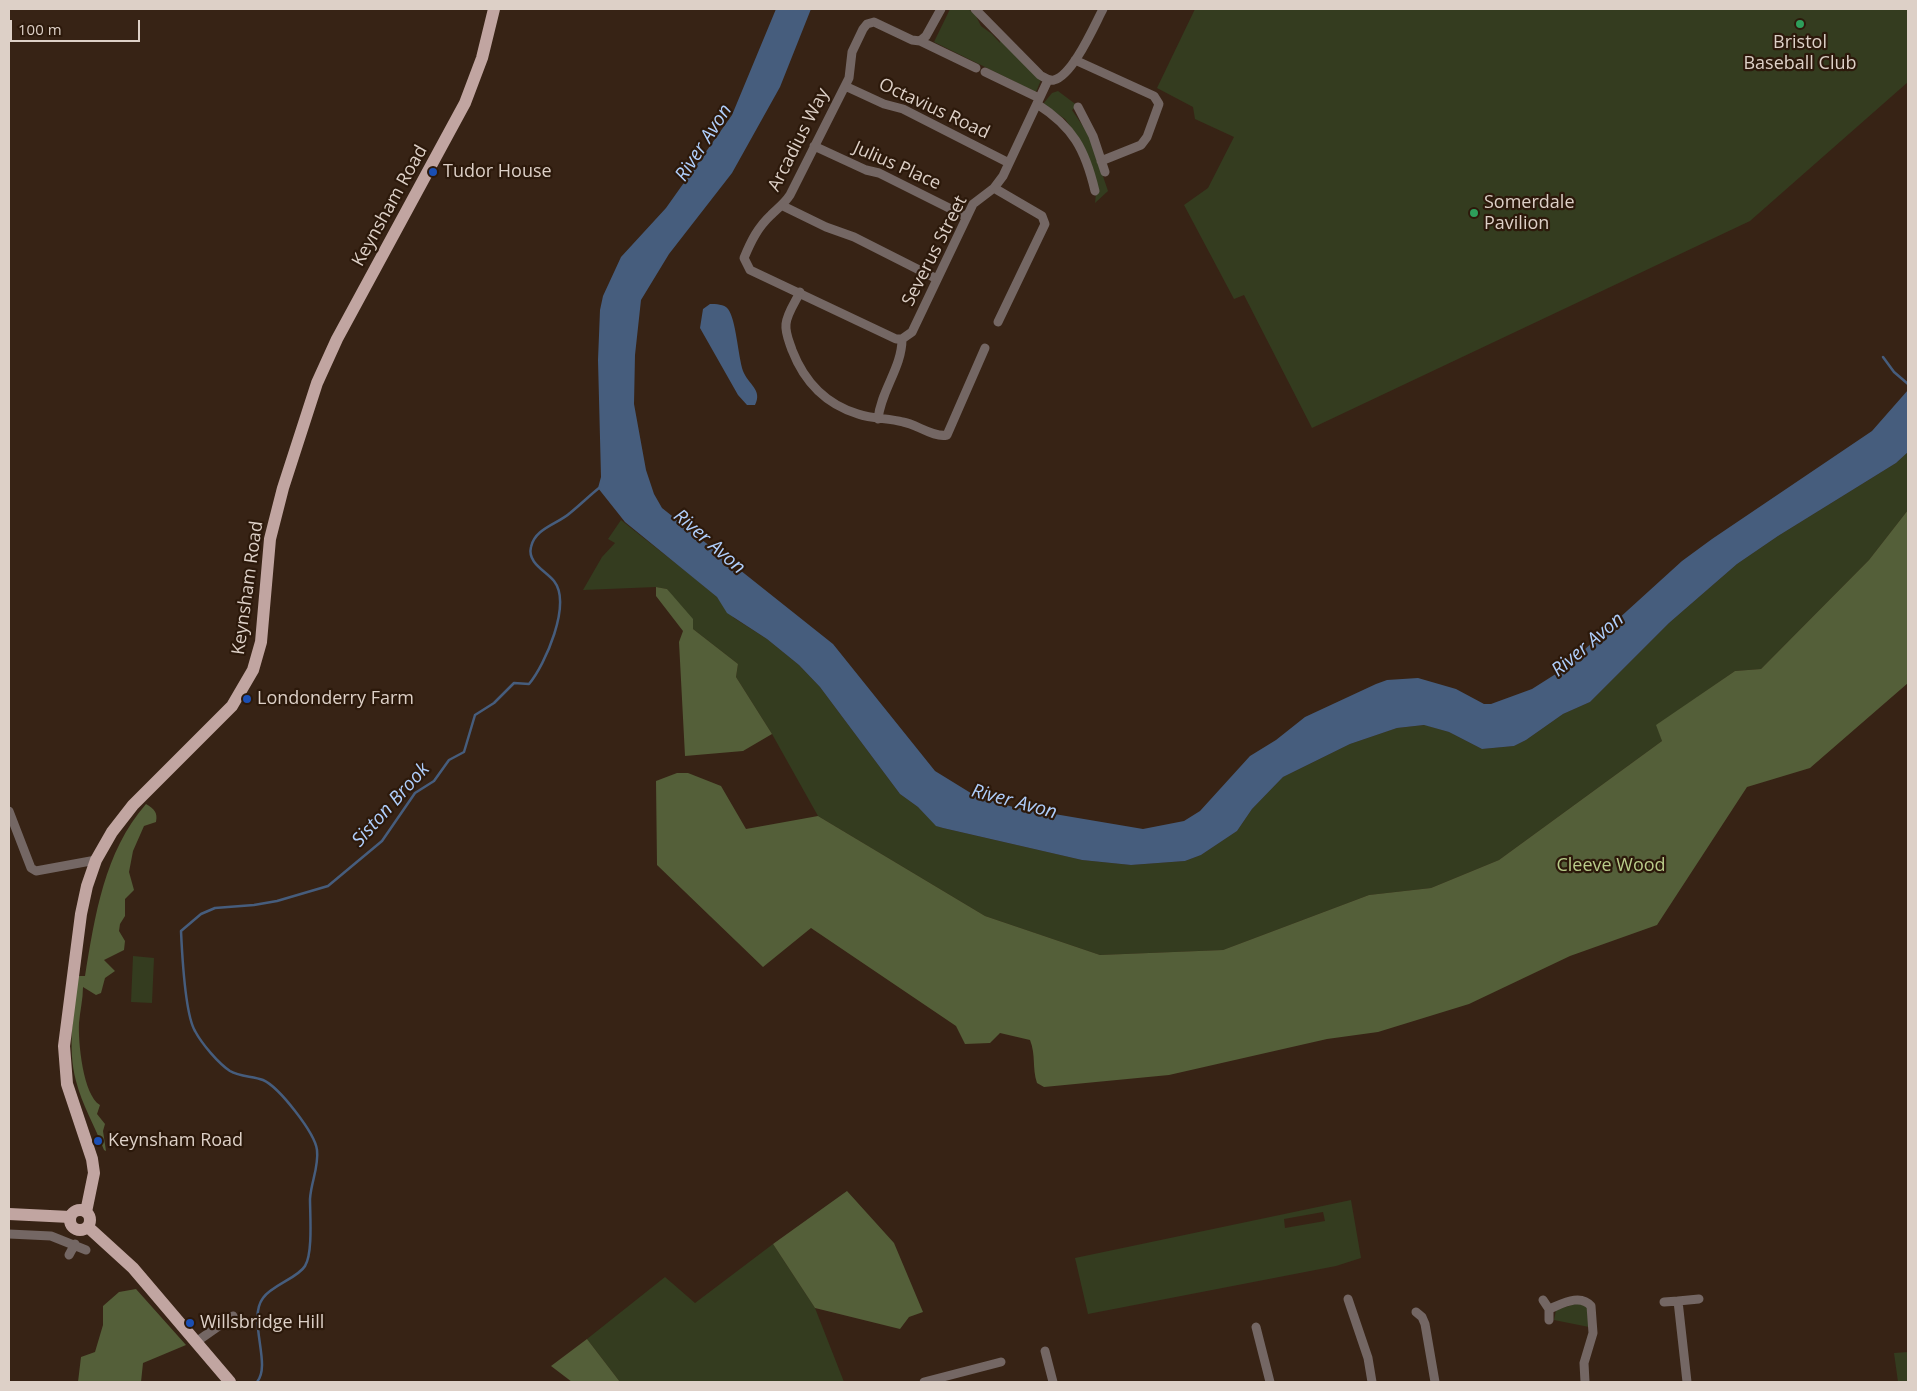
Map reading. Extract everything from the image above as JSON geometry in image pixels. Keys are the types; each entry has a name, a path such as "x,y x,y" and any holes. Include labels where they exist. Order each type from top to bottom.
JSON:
{"main road":[{"name":"Keynsham Road","path":"86,1212 94,1173 92,1159 67,1084 64,1046 81,914 87,886 96,860 133,805 232,706 253,670 261,642 270,539 283,488 318,383 337,339 465,102 482,58 494,9"},
{"path":"9,1214 70,1217 76,1211 86,1212 90,1219 88,1227 83,1230 76,1230 71,1225 70,1217"},
{"path":"88,1227 133,1268 230,1382"}],"street":[{"path":"920,41 926,36 941,9"},
{"path":"975,9 1040,75 1048,80 1062,76 1075,60 1103,9"},
{"name":"Arcadius Way","path":"902,339 896,339 750,270 744,258 757,230 782,206 814,146 845,86 851,70 852,52 863,28 867,24 874,22 912,40 920,41 1038,101"},
{"path":"1075,60 1154,96 1159,104 1147,137 1141,144 1101,161"},
{"name":"Severus Street","path":"902,339 912,332 967,217 978,199 994,188 1009,163 1048,80"},
{"name":"Octavius Road","path":"845,86 884,104 903,109 1009,163"},
{"path":"1038,101 1061,120 1073,134 1087,160 1095,191"},
{"path":"1078,107 1093,136 1105,172"},
{"name":"Julius Place","path":"814,146 866,170 879,173 967,217"},
{"path":"994,188 1042,216 1045,224 998,322"},
{"path":"782,206 854,237 937,279"},
{"path":"800,292 786,325 788,339 805,377 813,387 838,406 858,414 878,419 905,422 937,434 947,434 950,432 985,348"},
{"path":"878,419 880,405 900,360 902,339"},
{"path":"9,811 31,868 36,871 96,860"},
{"path":"9,1234 37,1234 75,1244 86,1250"},
{"path":"69,1255 75,1244"},
{"path":"1348,1299 1368,1358 1372,1382"},
{"path":"1549,1309 1577,1299 1584,1300 1591,1306 1593,1333 1584,1363 1586,1382"},
{"path":"1664,1302 1699,1299"},
{"path":"1543,1300 1549,1309 1550,1320"},
{"path":"1678,1301 1687,1382"},
{"path":"1416,1312 1422,1316 1425,1324 1435,1382"},
{"path":"196,1342 232,1316"},
{"path":"1256,1327 1270,1382"},
{"path":"1044,1351 1053,1382"},
{"path":"924,1382 1001,1362"}],"green space":[{"path":"950,9 968,9 975,14 981,26 1000,43 999,38 1041,80 1036,92 934,42"},
{"name":"Somerdale Pavilion","path":"1195,9 1908,9 1908,82 1750,221 1312,428 1244,295 1234,299 1184,205 1208,188 1234,137 1195,119 1193,107 1157,88"},
{"path":"1058,91 1078,106 1072,110 1089,135 1108,191 1095,203 1097,184 1073,130 1065,119 1043,104 1052,93"},
{"path":"1908,452 1908,510 1869,560 1761,669 1735,671 1657,725 1662,741 1499,860 1431,888 1369,895 1223,950 1100,955 985,916 818,816 772,734 736,677 738,664 693,629 667,589 656,587 583,590 602,557 615,543 608,539 621,520 717,597 734,618 767,639 799,665 820,687 900,794 918,807 937,826 1082,860 1131,865 1185,861 1201,855 1237,831 1252,809 1283,777 1350,744 1397,728 1425,725 1449,732 1482,749 1514,746 1526,740 1563,714 1590,702 1669,623 1737,564 1778,536 1896,463"},
{"name":"Cleeve Wood","path":"1908,510 1908,683 1810,768 1747,787 1657,925 1570,956 1469,1004 1378,1032 1327,1039 1169,1075 1044,1087 1037,1083 1030,1040 1000,1033 990,1043 965,1044 956,1026 811,928 763,967 657,865 656,781 677,773 688,773 721,786 746,829 818,816 985,916 1100,955 1223,950 1369,895 1431,888 1499,860 1662,741 1656,725 1735,671 1761,669 1869,560"},
{"path":"656,587 667,589 693,619 693,629 738,664 736,677 772,734 743,751 685,756 679,642 683,631 656,596"},
{"path":"146,804 155,811 156,822 144,826 133,851 129,872 134,890 125,899 125,916 120,924 119,931 125,941 124,950 104,960 115,971 105,978 101,993 96,995 83,987 79,1042 89,1091 100,1105 97,1114 105,1124 103,1131 106,1151 85,1107 76,1081 72,1055 72,1028 78,976 85,976 98,908 111,864 120,843"},
{"path":"133,956 154,958 152,1003 131,1002"},
{"path":"847,1191 894,1243 923,1312 909,1317 900,1329 815,1308 773,1244"},
{"path":"1351,1200 1361,1258 1336,1266 1088,1314 1075,1258","holes":["1323,1212 1325,1221 1285,1228 1284,1219"]},
{"path":"773,1244 815,1308 844,1382 620,1382 587,1339 665,1277 695,1303"},
{"path":"136,1289 186,1345 143,1363 141,1382 78,1382 81,1357 95,1352 103,1325 103,1306 119,1292"},
{"path":"1578,1303 1587,1307 1589,1327 1554,1320 1556,1310"},
{"path":"587,1339 620,1382 572,1382 551,1366"},
{"path":"1908,1352 1908,1382 1898,1382 1894,1353"}],"water":[{"path":"776,9 811,9 780,87 732,173 669,254 641,300 635,355 634,404 646,470 654,494 662,508 833,644 935,771 974,795 1013,807 1143,829 1184,821 1200,811 1250,756 1276,740 1305,717 1376,684 1387,680 1418,678 1456,689 1484,704 1491,704 1532,689 1562,670 1682,561 1872,431 1908,390 1908,452 1896,463 1778,536 1737,564 1669,623 1590,702 1563,714 1526,740 1514,746 1482,749 1449,732 1424,725 1397,728 1350,744 1283,777 1252,809 1237,831 1201,855 1185,861 1131,865 1082,860 936,826 918,807 900,794 820,687 799,665 767,639 727,613 717,597 625,522 598,488 601,477 598,360 600,310 603,296 621,257 666,208 732,115"},
{"path":"710,304 724,306 731,314 743,371 756,391 757,400 755,405 747,405 738,395 700,328 703,309"}],"waterway":[{"path":"1883,357 1894,372 1908,384"},
{"name":"Siston Brook","path":"257,1382 261,1374 262,1365 257,1318 259,1307 267,1293 302,1270 308,1260 310,1199 317,1162 317,1150 315,1142 303,1122 287,1101 270,1084 225,1068 198,1036 192,1023 186,998 181,931 201,914 215,908 277,901 328,886 382,841 415,793 434,781 449,760 464,752 475,715 494,703 514,683 529,684 535,675 549,649 558,619 560,604 559,591 554,581 532,558 531,547 533,541 537,535 565,517 599,488"}],"place":[{"name":"Bristol Baseball Club","path":"1800,24"},
{"name":"Tudor House","path":"433,172"},
{"name":"Somerdale Pavilion","path":"1474,213"},
{"name":"Londonderry Farm","path":"247,699"},
{"name":"Keynsham Road","path":"98,1141"},
{"name":"Willsbridge Hill","path":"190,1323"}],"water label":[{"name":"River Avon","path":"704,143"},
{"name":"River Avon","path":"709,542"},
{"name":"River Avon","path":"1588,645"},
{"name":"River Avon","path":"1014,802"}]}
